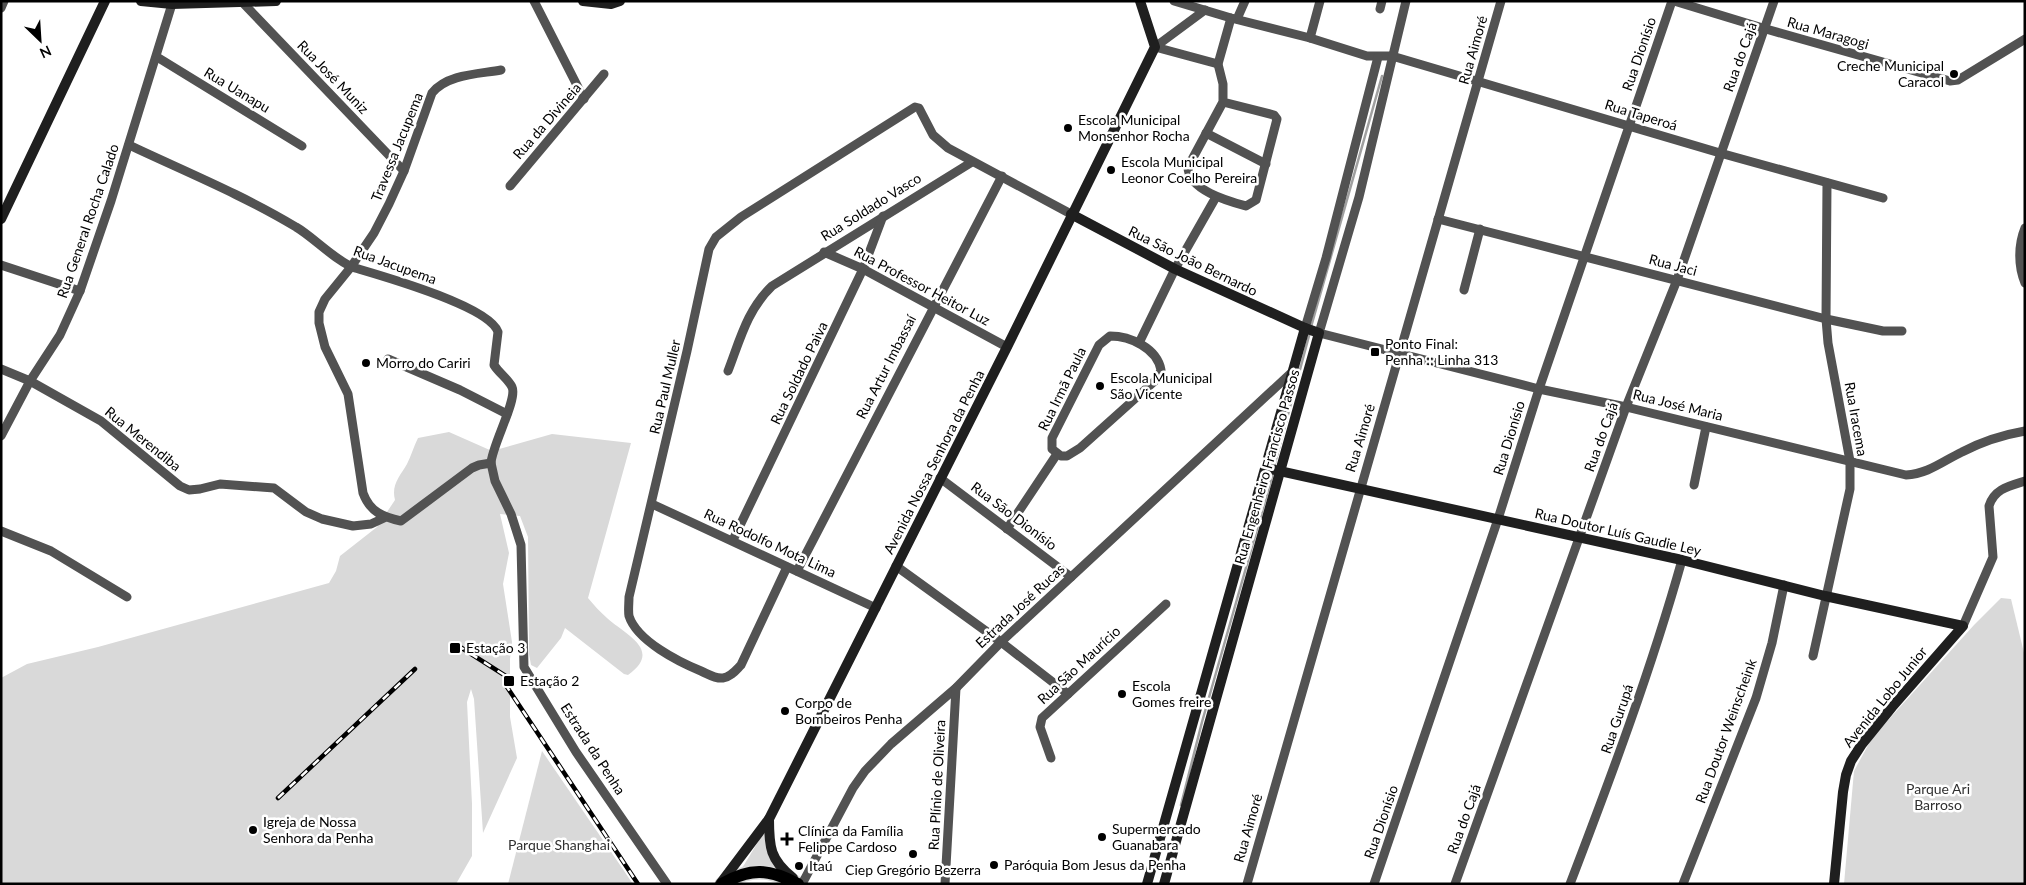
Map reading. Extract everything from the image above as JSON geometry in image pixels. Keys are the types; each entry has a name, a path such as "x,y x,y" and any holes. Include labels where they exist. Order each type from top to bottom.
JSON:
{"main road":[{"path":"721,884 738,875 759,871 779,874 800,884"}],"street":[{"path":"1,8 4,1"},
{"path":"1,219 105,1"},
{"path":"141,1 172,4 276,1"},
{"path":"534,1 584,99"},
{"path":"583,1 611,4 620,1"},
{"path":"1140,1 1155,47"},
{"path":"1174,1 1234,19 1310,38 1367,56 1392,56"},
{"path":"1223,102 1276,116 1277,120 1256,200 1246,206 1216,197 1192,180 1188,172 1188,167 1223,102 1223,84 1218,64 1234,19 1245,1"},
{"path":"1310,38 1320,1"},
{"name":"Rua Engenheiro Francisco Passos","path":"1148,884 1207,704 1312,331 1359,198 1406,1"},
{"name":"Rua Aimoré","path":"1247,884 1359,488 1400,354 1501,1"},
{"name":"Rua Maragogi","path":"1673,1 1950,81 1958,80 2025,38"},
{"name":"Rua Dionísio","path":"1374,884 1498,519 1539,389 1673,1"},
{"name":"Rua do Cajá","path":"1455,884 1626,406 1676,280 1766,29 1774,1"},
{"name":"Rua José Muniz","path":"242,2 404,171"},
{"name":"Rua General Rocha Calado","path":"1,436 30,381 60,335 80,291 129,145 172,4"},
{"path":"1155,47 1205,10"},
{"path":"1155,47 1218,64"},
{"name":"Avenida Nossa Senhora da Penha","path":"800,884 777,864 772,854 769,846 769,819 1007,347 1155,47"},
{"name":"Rua Taperoá","path":"1392,56 1478,80 1720,154 1883,198"},
{"name":"Rua Uanapu","path":"157,57 302,146"},
{"name":"Rua Engenheiro Francisco Passos","path":"1164,884 1207,704 1274,469 1290,374 1312,331 1326,258 1378,57"},
{"name":"Travessa Jacupema","path":"384,518 370,506 363,494 348,394 325,347 319,324 320,312 325,299 352,267 374,233 404,171 430,97 437,87 464,76 501,70"},
{"name":"Rua da Divineia","path":"510,186 533,156 604,74"},
{"name":"Rua Paul Muller","path":"787,567 741,665 725,678 717,678 678,662 662,652 641,633 629,616 629,597 652,504 709,249 716,236 727,226 913,107 919,108 933,135 948,148 972,162"},
{"path":"1206,133 1266,164"},
{"name":"Rua Jacupema","path":"129,145 297,227 352,267 407,283 444,298 485,318 496,327 498,345 493,362 494,366 513,389 512,404 493,448 491,463"},
{"path":"972,162 1072,214"},
{"name":"Rua Soldado Vasco","path":"728,371 751,312 758,300 780,280 972,162"},
{"name":"Rua Artur Imbassaí","path":"797,571 1002,176"},
{"name":"Rua Iracema","path":"1813,656 1850,489 1850,461 1828,343 1826,319 1827,183"},
{"path":"1139,343 1175,269 1216,197"},
{"name":"Rua São João Bernardo","path":"1072,214 1175,269 1312,331"},
{"name":"Rua Soldado Paiva","path":"733,540 864,269 883,216"},
{"name":"Rua Jaci","path":"1438,219 1826,319 1883,332 1902,331"},
{"path":"2025,228 2019,256 2025,283"},
{"path":"1464,290 1480,229"},
{"name":"Rua Professor Heitor Luz","path":"824,252 864,269 1007,347"},
{"path":"1,265 80,291"},
{"name":"Rua José Maria","path":"1312,331 1539,389 1626,406 1906,475 1930,470 1978,444 1998,436 2025,431"},
{"name":"Rua Irmã Paula","path":"1110,336 1117,336 1139,343 1159,361 1161,370 1157,379 1080,448 1068,456 1057,454 1051,446 1052,438 1099,345 1110,336"},
{"path":"388,359 460,390 507,414"},
{"name":"Rua Merendiba","path":"1,369 30,381 101,421 180,486 189,490 220,484 274,488 306,512 322,519 353,526 371,524 384,518"},
{"name":"Estrada José Rucas","path":"800,884 853,788 890,744 956,688 1001,642 1290,374"},
{"path":"1694,485 1706,427"},
{"path":"1007,529 1057,454"},
{"path":"384,518 401,521 472,468 491,463"},
{"name":"Estrada da Penha","path":"491,463 495,481 511,514 521,545 524,667 576,752 667,884"},
{"name":"Rua Doutor Luís Gaudie Ley","path":"1274,469 1580,539 1682,560 1825,596 1964,626"},
{"name":"Rua São Dionísio","path":"940,478 1071,577"},
{"path":"1964,626 1993,557 1989,506 1991,499 2007,486 2025,481"},
{"name":"Rua Rodolfo Mota Lima","path":"652,504 876,608"},
{"path":"1,531 51,551 128,597"},
{"name":"Rua Gurupá","path":"1570,884 1628,732 1666,618 1682,560"},
{"path":"896,566 1001,642 1068,694"},
{"name":"Rua Doutor Weinscheink","path":"1683,884 1759,688 1772,643 1784,585"},
{"name":"Rua São Maurício","path":"1051,758 1042,737 1040,722 1166,604"},
{"name":"Avenida Lobo Junior","path":"1834,884 1842,792 1851,761 1892,706 1964,626"},
{"name":"Rua Plínio de Oliveira","path":"945,884 956,688"},
{"path":"721,884 769,819"}],"green space":[{"path":"449,432 492,451 552,434 631,443 588,598 604,616 631,637 642,650 642,658 638,666 628,675 624,674 565,628 561,638 537,668 531,665 529,654 528,537 520,516 500,514 509,553 503,584 512,642 510,659 510,717 517,758 483,833 474,699 471,689 467,702 472,804 472,856 456,884 1,884 1,678 27,664 98,647 329,583 336,571 340,556 377,527 395,500 395,485 407,464 418,438"},
{"name":"Parque Ari Barroso","path":"2001,598 2011,599 2025,657 2025,884 1844,884 1854,771 1872,738 1974,625"},
{"name":"Parque Shanghai","path":"542,751 633,884 508,884"},
{"path":"767,827 769,844 794,884 763,877 728,884 744,865"}],"waterway":[{"path":"1311,327 1382,76"},
{"path":"1274,467 1310,332"},
{"path":"1181,805 1202,722 1273,473"}],"railway":[{"path":"457,645 509,678"},
{"path":"278,798 415,669"},
{"path":"505,684 638,884"}],"place":[{"name":"Creche Municipal Caracol","path":"1954,74"},
{"name":"Escola Municipal Monsenhor Rocha","path":"1068,128"},
{"name":"Escola Municipal Leonor Coelho Pereira","path":"1111,170"},
{"name":"Ponto Final: Penha :: Linha 313","path":"1375,352"},
{"name":"Morro do Cariri","path":"366,363"},
{"name":"Escola Municipal São Vicente","path":"1100,386"},
{"name":"Estação 3","path":"455,648"},
{"name":"Estação 2","path":"509,681"},
{"name":"Escola Gomes freire","path":"1122,694"},
{"name":"Corpo de Bombeiros Penha","path":"785,711"},
{"name":"Igreja de Nossa Senhora da Penha","path":"253,830"},
{"name":"Supermercado Guanabara","path":"1102,837"},
{"name":"Clínica da Família Felippe Cardoso","path":"787,839"},
{"name":"Ciep Gregório Bezerra","path":"913,854"},
{"name":"Paróquia Bom Jesus da Penha","path":"994,865"},
{"name":"Itaú","path":"799,866"}]}
